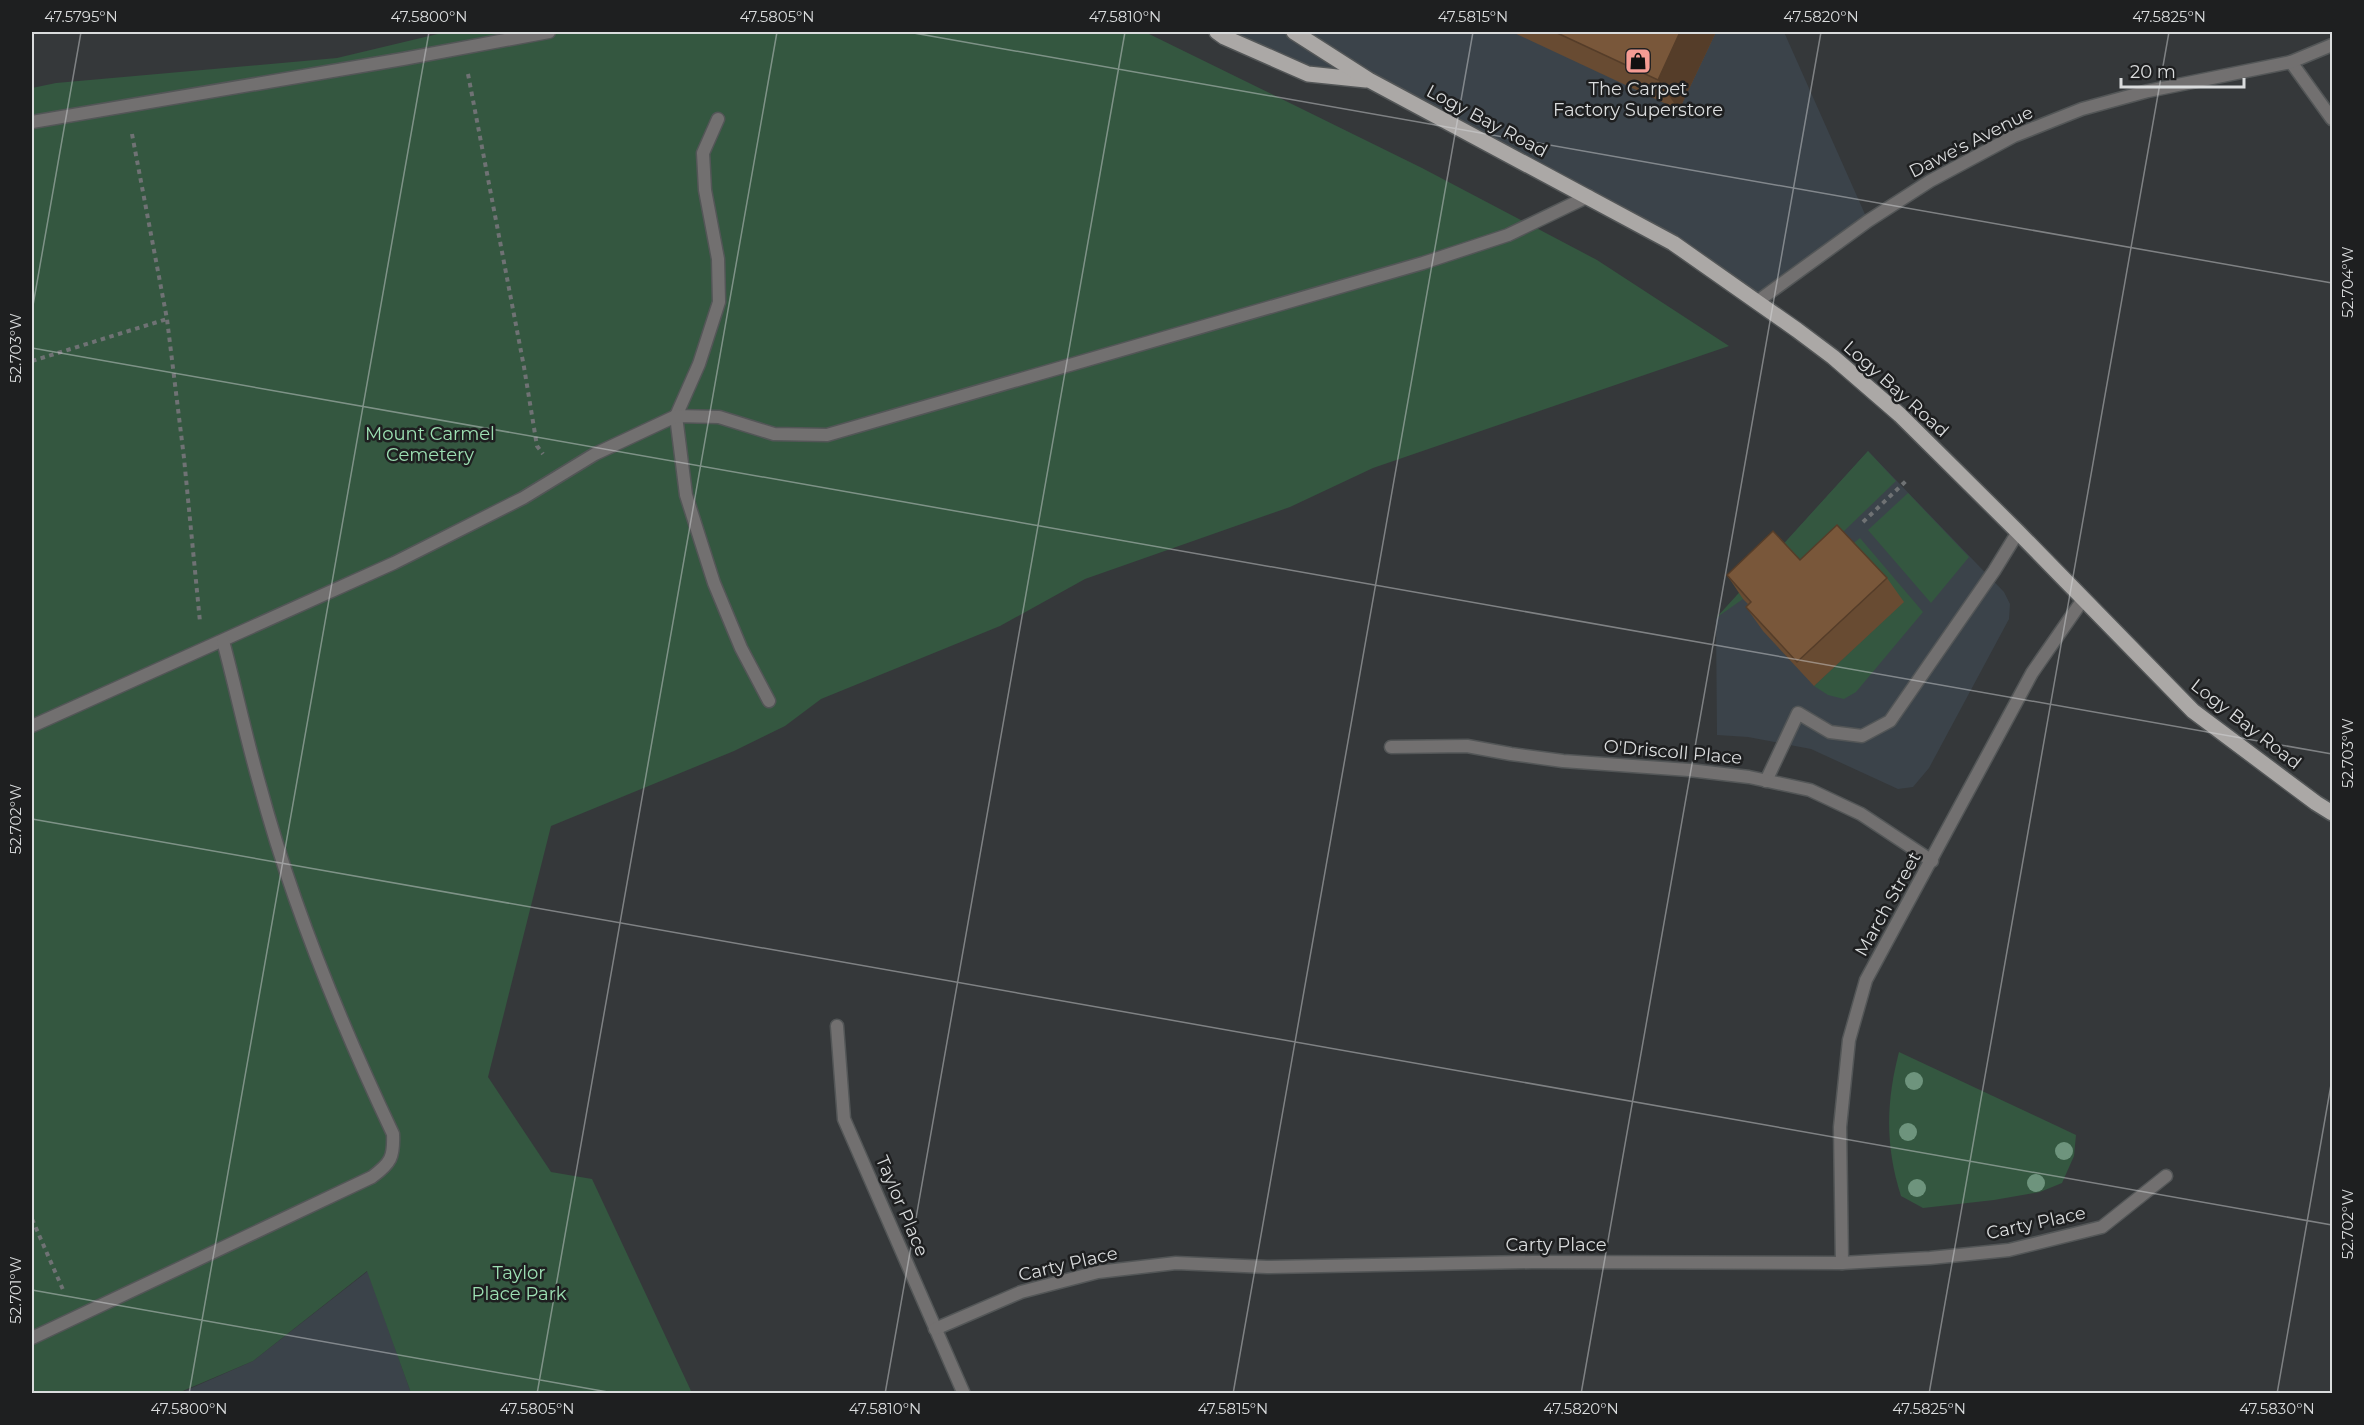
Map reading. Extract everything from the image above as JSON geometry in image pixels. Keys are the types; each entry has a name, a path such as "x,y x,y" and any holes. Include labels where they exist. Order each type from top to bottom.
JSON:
{"main road":[{"name":"Logy Bay Road","path":"1217,33 1308,74 1369,80"},
{"name":"Logy Bay Road","path":"1301,34 1369,80 1589,196 1672,243 1758,301 1833,357 1900,416 2018,532 2193,711 2332,813"}],"street":[{"path":"32,122 549,32"},
{"name":"Dawe's Avenue","path":"1758,301 1868,220 1930,182 2014,136 2082,109 2148,91 2290,62 2332,45"},
{"path":"2290,62 2332,119"},
{"path":"718,119 703,153 705,190 718,259 719,302 699,364 676,416 686,495 714,583 741,648 770,701"},
{"path":"32,726 393,563 523,498 595,454 676,416 719,417 774,434 827,435 1423,263 1508,235 1589,196"},
{"path":"1766,781 1798,713 1830,732 1862,736 1890,721 1994,571 2018,532"},
{"name":"March Street","path":"1842,1263 1840,1127 1849,1040 1866,980 2032,674 2084,598"},
{"path":"32,1338 372,1177 386,1167 394,1152 393,1134 315,952 282,857 260,786 223,641"},
{"name":"O'Driscoll Place","path":"1391,747 1467,746 1542,758 1689,770 1810,790 1861,814 1932,861"},
{"name":"Taylor Place","path":"837,1026 844,1119 964,1394"},
{"name":"Carty Place","path":"935,1329 1032,1289 1098,1272 1176,1263 1267,1267 1532,1262 1842,1263 1930,1258 2009,1250 2102,1227 2166,1176"}],"path":[{"path":"463,48 522,355 537,446 558,477"},
{"path":"127,106 167,319 184,458 202,650"},
{"path":"32,361 167,319"},
{"path":"1863,522 1906,481"},
{"path":"32,1219 75,1317"}],"shaded area":[{"path":"1217,32 1784,32 1868,221 1758,301 1716,271 1369,80 1308,74"},
{"path":"1868,451 2004,592 2010,604 2009,619 1929,768 1913,787 1898,789 1811,749 1748,737 1717,735 1716,619"},
{"path":"368,1271 411,1393 178,1394 253,1361"}],"green space":[{"name":"Mount Carmel Cemetery","path":"446,32 1145,32 1422,168 1597,260 1729,346 1373,468 1290,507 1085,579 1000,626 821,699 785,726 734,751 551,826 488,1077 551,1172 592,1179 692,1393 411,1393 367,1271 253,1361 178,1393 32,1393 32,88 56,83 337,58"},
{"path":"1868,451 1896,481 1841,534 1801,567 1743,599 1716,618"},
{"path":"1908,493 1969,557 1931,603 1868,530"},
{"path":"1860,538 1923,612 1856,692 1844,699 1828,695 1814,686 1903,602 1851,545"},
{"path":"1899,1052 2076,1135 2074,1156 2062,1183 2040,1192 1923,1208 1901,1196 1892,1159 1889,1124 1892,1089"}],"building":[{"path":"1555,32 1680,32 1658,80"},
{"path":"1837,525 1887,578 1797,662 1746,607 1751,602 1727,575 1773,531 1800,560"}],"place":[{"name":"The Carpet Factory Superstore","path":"1638,61"}],"park label":[{"name":"Taylor Place Park","path":"519,1283"}]}
